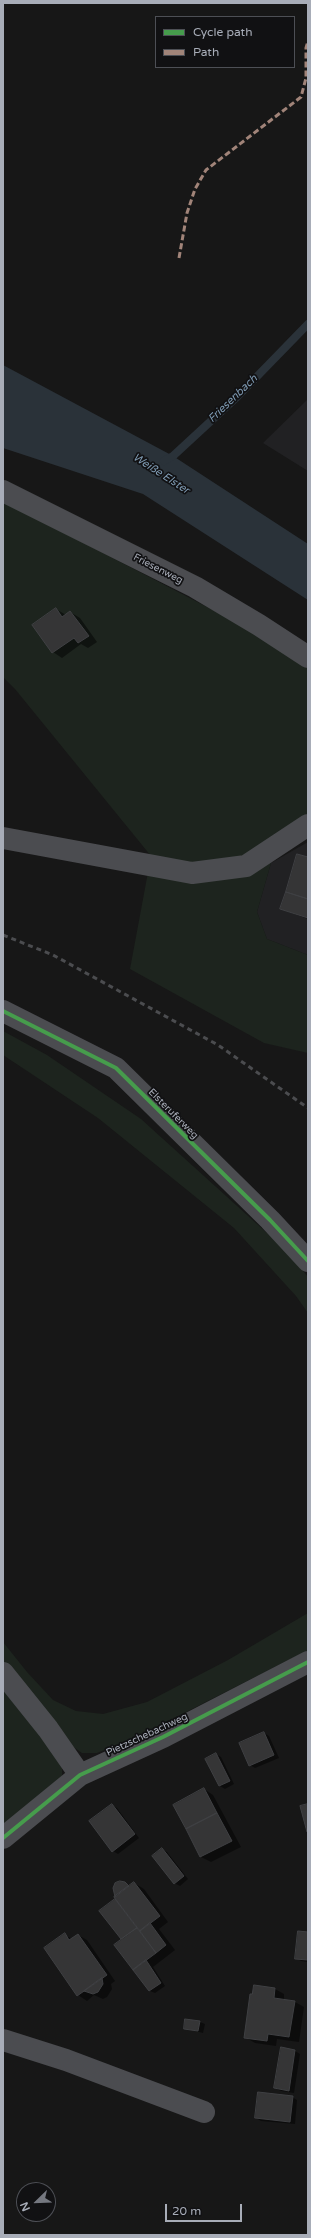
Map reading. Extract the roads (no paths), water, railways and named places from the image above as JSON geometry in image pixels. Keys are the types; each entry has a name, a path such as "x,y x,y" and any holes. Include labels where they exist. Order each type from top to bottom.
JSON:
{"street":[{"name":"Friesenweg","path":"3,491 195,587 308,657"},
{"path":"3,838 192,873 246,866 308,825"},
{"name":"Elsteruferweg","path":"3,1011 116,1068 270,1220 308,1261"},
{"name":"Pietzschebachweg","path":"3,1838 80,1775 163,1737 308,1662"},
{"path":"3,1673 48,1729 80,1775"},
{"path":"3,2040 66,2060 204,2112"}],"water":[{"name":"Weiße Elster","path":"3,365 173,456 308,544 308,600 143,494 3,448"}],"waterway":[{"name":"Friesenbach","path":"164,461 173,456 238,396 308,324"}],"railway":[{"path":"3,935 53,955 218,1045 308,1108"}]}
